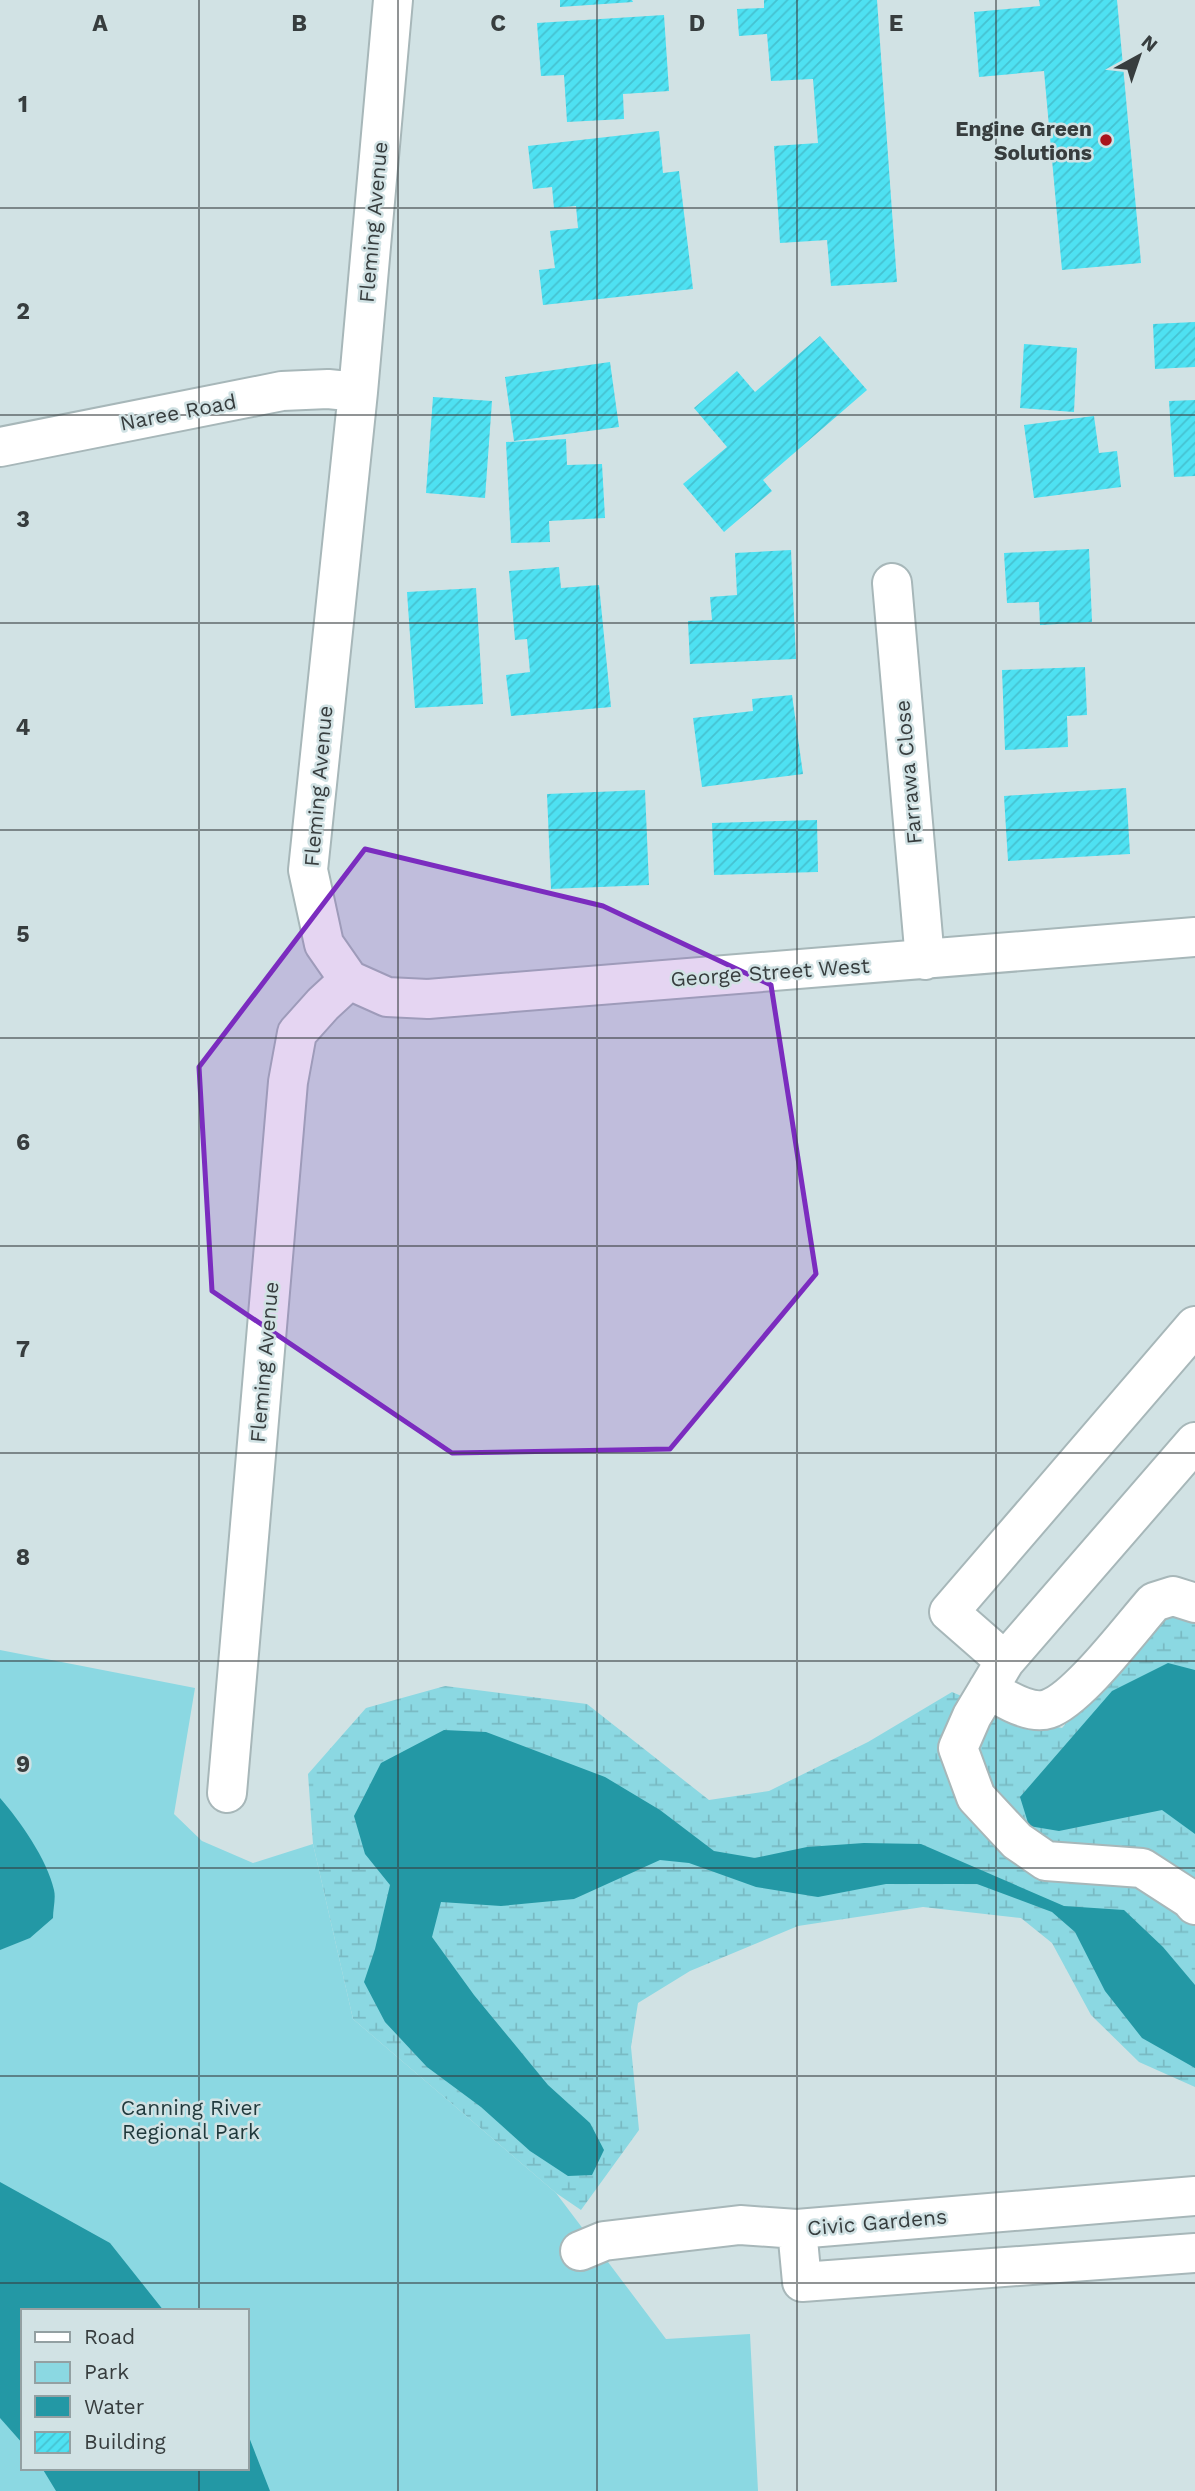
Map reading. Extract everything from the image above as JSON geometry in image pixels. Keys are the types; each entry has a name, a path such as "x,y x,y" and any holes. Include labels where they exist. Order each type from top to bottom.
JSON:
{"street":[{"name":"Fleming Avenue","path":"226,1793 288,1082 297,1033 349,980 324,944 308,870 358,392 393,0"},
{"name":"Naree Road","path":"0,447 282,391 328,389 358,392"},
{"name":"Farrawa Close","path":"892,583 925,960"},
{"name":"George Street West","path":"349,980 387,996 428,999 1195,937"},
{"path":"1195,1326 949,1612 997,1675 1016,1705 1046,1710 1073,1695 1154,1602 1173,1596 1195,1603"},
{"path":"1195,1442 997,1675 972,1716 958,1748 976,1797 1017,1841 1046,1861 1142,1868 1195,1905"},
{"name":"Civic Gardens","path":"1195,2196 797,2229 802,2282 1195,2253"},
{"path":"580,2251 604,2241 740,2225 797,2229"}],"highlighted area":[{"path":"365,849 603,906 771,985 816,1274 670,1449 452,1453 212,1291 199,1067"}],"green space":[{"path":"1173,1610 1195,1618 1195,2087 1139,2062 1091,2015 1052,1943 1021,1918 923,1907 798,1926 690,1971 638,2003 631,2047 639,2130 581,2210 556,2193 353,2019 313,1844 308,1774 366,1708 445,1686 587,1704 709,1800 769,1791 868,1742 952,1692 1011,1717 1062,1728 1158,1619"},
{"name":"Canning River Regional Park","path":"0,1650 195,1688 174,1814 202,1841 253,1863 313,1844 353,2019 556,2193 666,2339 750,2334 758,2491 0,2491"}],"water":[{"path":"1168,1663 1195,1670 1195,1834 1162,1810 1059,1831 1029,1826 1020,1797 1112,1691"},
{"path":"444,1730 486,1732 605,1777 660,1810 714,1851 755,1858 807,1847 864,1843 921,1844 1064,1906 1124,1910 1163,1947 1195,1985 1195,2068 1142,2038 1105,1991 1075,1932 1052,1912 977,1884 886,1884 818,1897 756,1887 689,1863 660,1860 574,1899 501,1906 441,1902 432,1937 474,1995 548,2085 590,2123 604,2150 592,2175 568,2176 530,2151 481,2107 427,2067 385,2022 364,1982 390,1885 365,1854 354,1816 381,1763"},
{"path":"0,1798 39,1853 55,1896 53,1918 30,1938 0,1950"},
{"path":"0,2182 110,2243 162,2309 21,2309 21,2442 0,2418"},
{"path":"248,2435 270,2491 56,2491 43,2470 248,2470"}],"building":[{"path":"560,0 632,0 633,2 560,7"},
{"path":"764,0 877,0 897,282 831,286 827,240 780,243 774,146 818,143 813,79 771,81 767,34 739,36 737,9 764,8"},
{"path":"1039,0 1117,0 1141,263 1062,270 1044,71 979,77 974,12 1040,6"},
{"path":"664,15 669,91 623,94 624,119 567,122 564,75 541,76 537,23"},
{"path":"659,131 663,173 679,171 693,289 543,305 539,270 555,268 550,231 578,228 576,206 554,208 552,187 533,189 528,146"},
{"path":"1195,322 1195,367 1155,369 1153,324"},
{"path":"820,336 867,390 763,480 772,491 724,532 683,484 727,447 694,408 737,371 755,392"},
{"path":"1024,344 1077,348 1074,412 1020,408"},
{"path":"610,362 619,427 514,441 505,377"},
{"path":"433,397 492,401 485,498 426,493"},
{"path":"1195,400 1195,476 1174,477 1169,401"},
{"path":"1094,416 1099,453 1117,451 1121,487 1034,498 1024,425"},
{"path":"566,439 567,465 602,464 605,518 549,521 550,542 511,543 506,442"},
{"path":"1089,549 1092,622 1040,625 1039,602 1007,603 1004,553"},
{"path":"791,550 796,659 690,664 688,621 712,620 710,597 737,595 735,553"},
{"path":"559,567 561,588 599,585 611,707 511,716 506,675 530,672 527,639 515,640 509,571"},
{"path":"476,588 483,704 415,708 407,592"},
{"path":"1085,667 1087,715 1067,716 1068,747 1005,750 1002,670"},
{"path":"792,695 803,774 702,787 693,718 753,711 752,699"},
{"path":"1126,788 1130,854 1008,861 1004,796"},
{"path":"645,790 649,885 551,889 547,794"},
{"path":"817,820 818,872 714,875 712,823"}],"place":[{"name":"Engine Green Solutions","path":"1106,140"}]}
